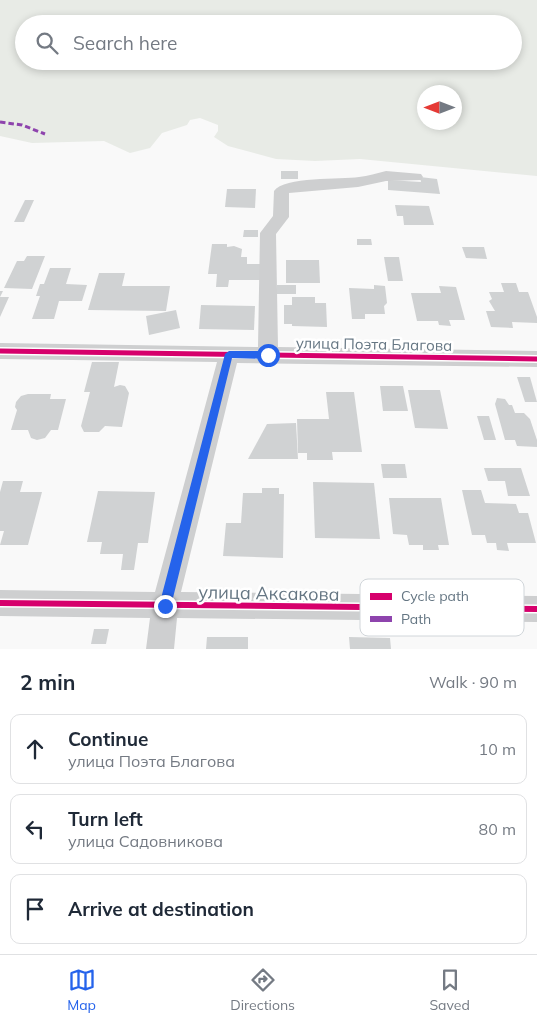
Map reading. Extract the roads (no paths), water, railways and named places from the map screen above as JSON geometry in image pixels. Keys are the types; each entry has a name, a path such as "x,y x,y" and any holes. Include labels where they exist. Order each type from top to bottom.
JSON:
{"street":[{"path":"268,355 268,232 281,217 282,191 291,187 358,182 386,176 416,177"},
{"name":"улица Поэта Благова","path":"0,350 537,359"},
{"path":"160,649 165,606 229,354"},
{"name":"улица Аксакова","path":"0,603 360,608"},
{"name":"улица Аксакова","path":"524,609 537,609"}]}
